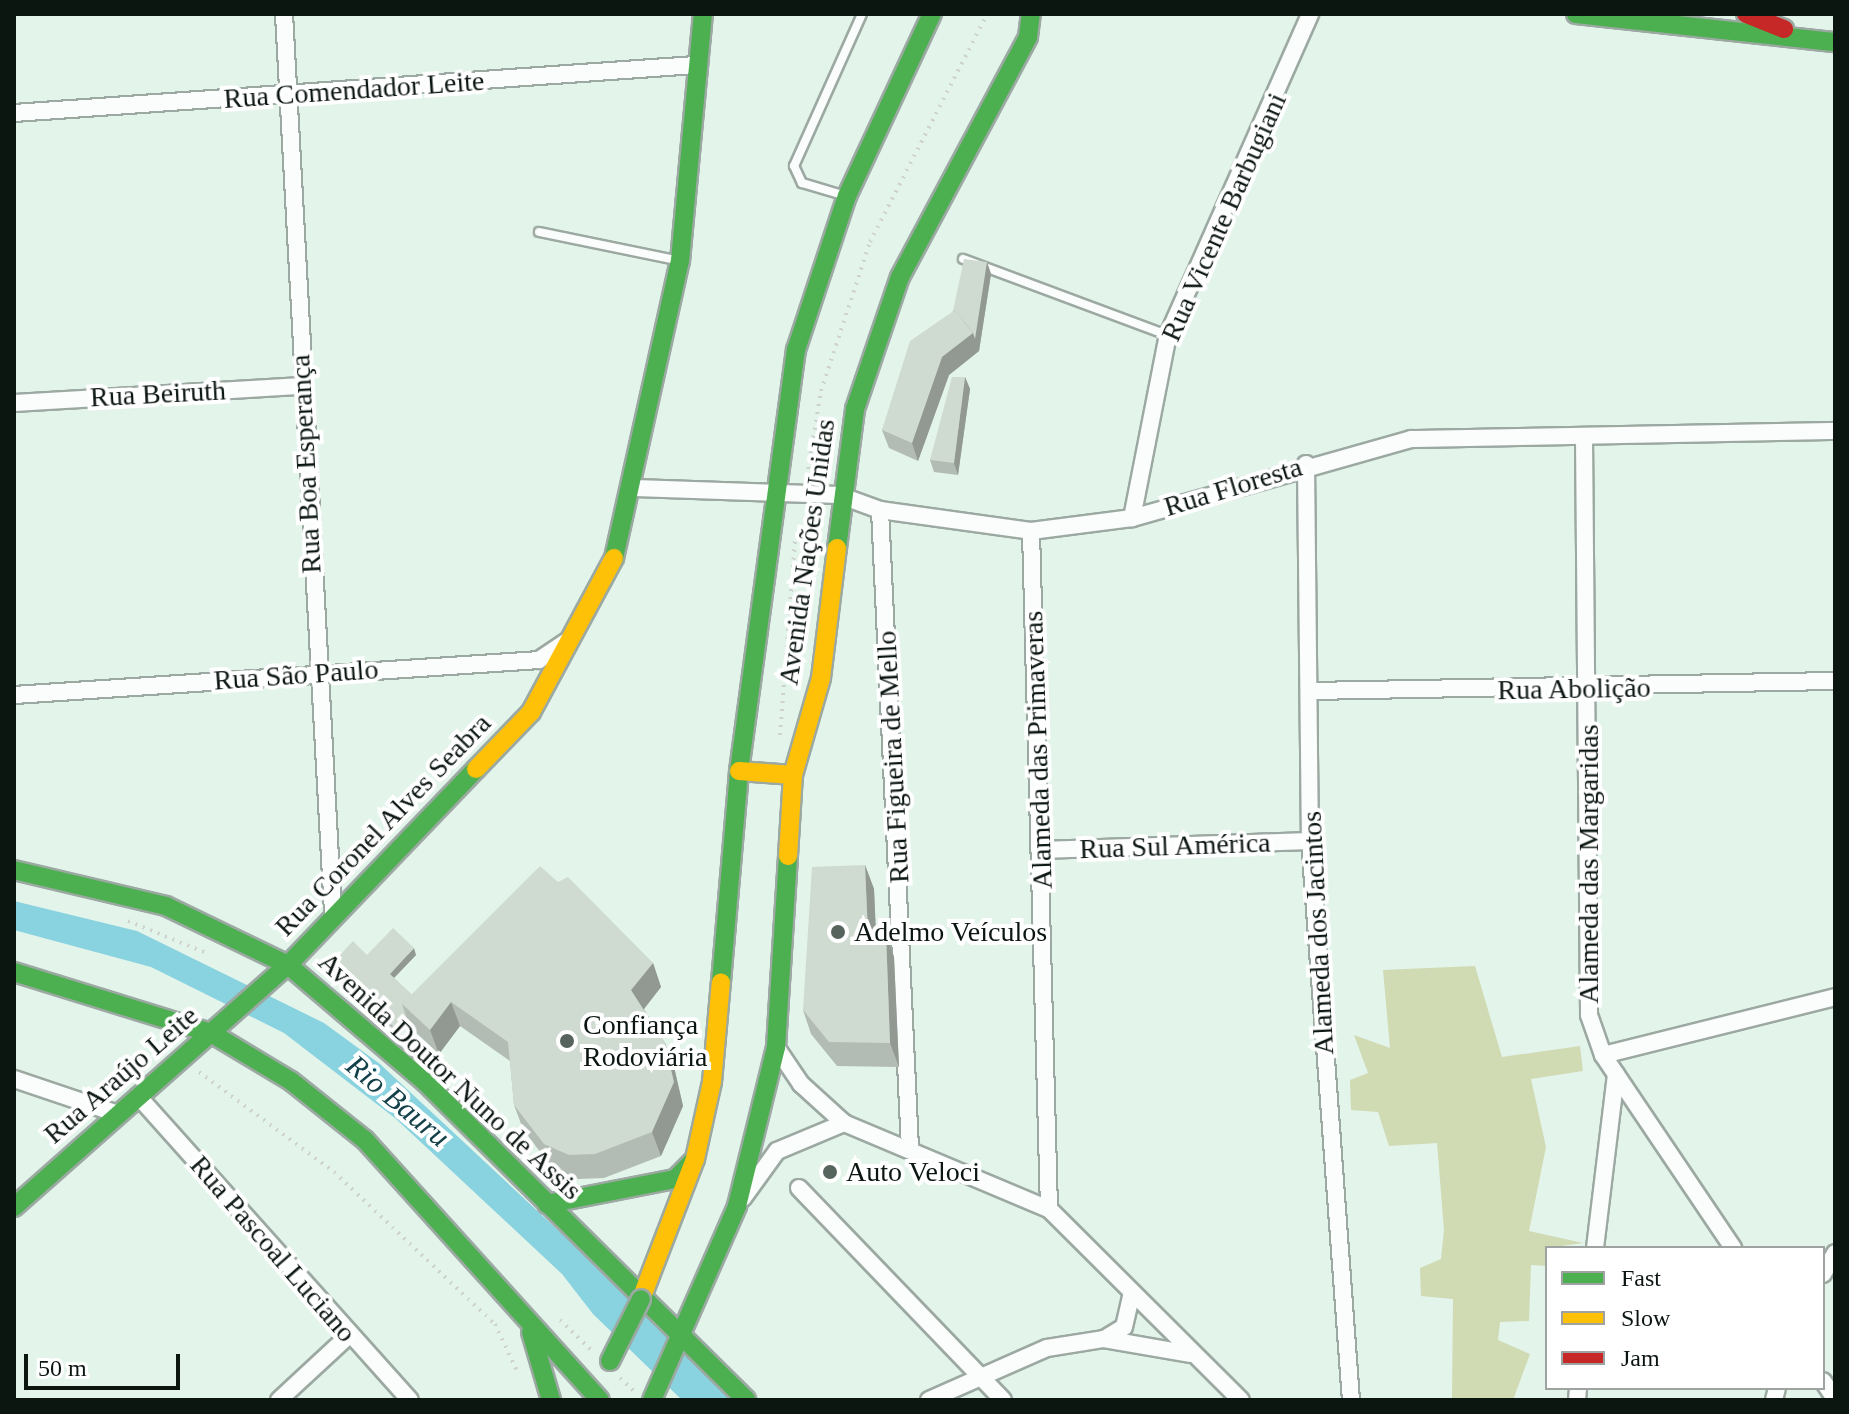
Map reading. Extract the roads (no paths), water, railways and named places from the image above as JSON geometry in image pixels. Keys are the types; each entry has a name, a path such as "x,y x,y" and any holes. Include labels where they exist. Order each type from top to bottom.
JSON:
{"main road":[{"name":"Rua Coronel Alves Seabra","path":"229,1016 288,965 333,914 405,850 531,712 612,565 635,488 680,261 695,65 703,14"},
{"name":"Avenida Nações Unidas","path":"597,1399 610,1361 642,1296 695,1159 719,1031 739,771 768,596 773,490 796,350 847,196 932,14"},
{"name":"Avenida Nações Unidas","path":"652,1400 682,1339 737,1206 776,1047 793,775 821,678 839,495 855,409 900,277 1028,37 1031,14"},
{"path":"1576,14 1830,42"},
{"path":"1746,14 1830,42"},
{"path":"739,771 793,775"},
{"name":"Avenida Doutor Nuno de Assis","path":"14,870 166,906 288,965 425,1082 746,1400"},
{"path":"14,972 211,1033 291,1081 365,1140 531,1330 597,1399"},
{"name":"Rua Araújo Leite","path":"14,1207 229,1016"},
{"path":"547,1204 675,1179 695,1159"},
{"path":"531,1330 551,1400"}],"street":[{"name":"Rua Boa Esperança","path":"284,14 316,674 333,914"},
{"name":"Rua Vicente Barbugiani","path":"1132,518 1168,335 1310,14"},
{"name":"Rua Comendador Leite","path":"14,113 695,65"},
{"name":"Rua Beiruth","path":"14,403 302,386"},
{"name":"Rua Floresta","path":"635,488 773,490 839,495 880,510 1031,531 1132,518 1306,464 1411,439 1835,431"},
{"name":"Alameda das Margaridas","path":"1584,438 1589,1015 1603,1055 1732,1246"},
{"name":"Alameda dos Jacintos","path":"1306,464 1312,691 1310,841 1351,1400"},
{"name":"Rua Figueira de Mello","path":"880,510 910,1148"},
{"name":"Alameda das Primaveras","path":"1031,531 1049,1209"},
{"name":"Rua São Paulo","path":"14,695 539,660 572,638"},
{"name":"Rua Abolição","path":"1312,691 1588,691 1835,681"},
{"name":"Rua Sul América","path":"1041,850 1310,841"},
{"path":"1603,1055 1835,997"},
{"path":"776,1047 801,1084 844,1123 910,1148 1049,1209 1131,1296 1241,1400"},
{"path":"1595,1246 1616,1074"},
{"path":"14,1079 118,1114"},
{"name":"Rua Pascoal Luciano","path":"138,1096 348,1336 410,1400"},
{"path":"737,1206 777,1151 844,1123"},
{"path":"799,1188 1003,1400"},
{"path":"1825,1270 1835,1253"},
{"path":"1104,1339 1124,1327 1131,1296"},
{"path":"279,1400 348,1336"},
{"path":"929,1400 980,1374 1047,1348 1104,1339 1190,1354"}],"lane":[{"path":"847,196 802,183 794,166 862,14"},
{"path":"539,232 680,261"},
{"path":"963,259 1168,335"}],"water":[{"name":"Rio Bauru","path":"14,901 137,931 324,1023 380,1064 740,1400 682,1400 593,1314 562,1274 395,1118 284,1033 151,967 14,930"}],"place":[{"name":"Adelmo Veículos","path":"838,932"},
{"name":"Confiança Rodoviária","path":"567,1041"},
{"name":"Auto Veloci","path":"830,1172"}]}
